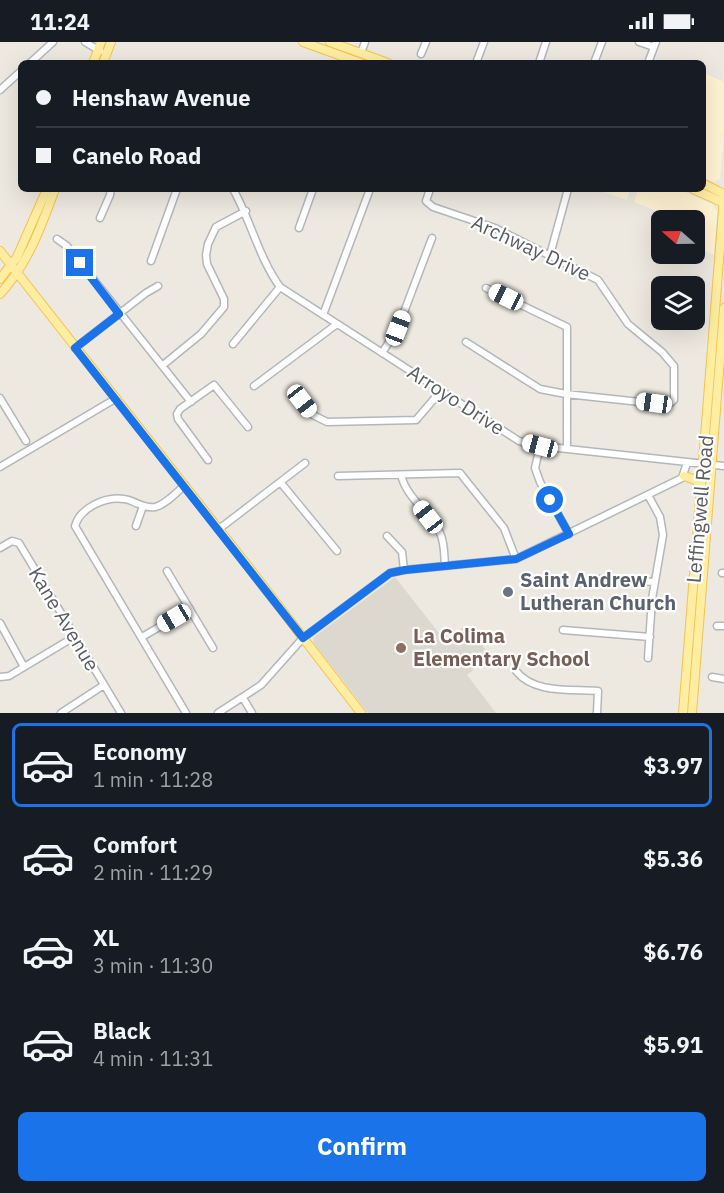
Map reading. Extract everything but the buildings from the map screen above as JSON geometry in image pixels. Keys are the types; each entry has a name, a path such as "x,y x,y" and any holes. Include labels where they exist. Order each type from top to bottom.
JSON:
{"main road":[{"path":"104,60 111,42"},
{"path":"330,42 380,60"},
{"path":"307,43 353,60"},
{"path":"706,185 724,196"},
{"path":"0,279 11,266 31,228 46,192"},
{"path":"0,294 17,273 33,247 54,192"},
{"path":"700,192 724,203"},
{"name":"Leffingwell Road","path":"692,713 724,196"},
{"path":"0,250 361,713"},
{"name":"Leffingwell Road","path":"683,713 701,490 707,465 724,308"},
{"path":"684,476 696,480 701,490"}],"street":[{"path":"33,60 53,42"},
{"path":"85,42 99,46 106,54"},
{"path":"361,53 365,42"},
{"path":"421,54 426,42"},
{"path":"477,60 484,42"},
{"path":"540,60 546,42"},
{"path":"595,60 602,42"},
{"path":"639,42 655,44 649,60"},
{"path":"0,90 18,74"},
{"path":"100,218 110,192"},
{"path":"151,261 176,192"},
{"name":"Arroyo Drive","path":"235,192 246,211 271,274 280,287 519,441 540,446 724,466"},
{"path":"298,228 312,192"},
{"path":"323,315 369,192"},
{"name":"Archway Drive","path":"428,192 426,201 433,207 495,228 598,280 627,324 662,352 674,366 674,400 668,405 566,394"},
{"path":"550,255 567,192"},
{"path":"163,365 201,334 224,307 224,299 207,264 208,244 216,227 246,211"},
{"path":"382,353 398,328 432,238"},
{"path":"57,239 67,246 191,402"},
{"path":"75,348 158,286"},
{"path":"233,344 280,287"},
{"path":"486,288 567,327 567,449"},
{"path":"254,386 337,324"},
{"path":"466,342 540,388 566,394"},
{"path":"208,460 178,419 177,414 191,402 214,385 248,427"},
{"path":"302,401 313,415 327,422 416,420 440,392"},
{"path":"0,398 26,441"},
{"path":"0,467 115,399"},
{"path":"540,446 535,468 569,534"},
{"path":"219,529 305,463"},
{"path":"218,713 261,686 303,638 390,573 516,559 684,476 687,463"},
{"path":"338,476 460,473 504,528 516,559"},
{"path":"401,475 405,487 440,532 445,566"},
{"path":"281,483 337,552"},
{"path":"185,485 160,505 154,507 143,506 123,498 98,501 77,517 75,526 186,713"},
{"path":"648,495 660,517 663,535 652,600 648,658"},
{"path":"136,526 143,506"},
{"path":"387,536 402,552 405,570"},
{"name":"Kane Avenue","path":"0,548 12,541 19,543 121,713"},
{"path":"167,571 213,648"},
{"path":"588,581 600,579 655,582"},
{"path":"142,637 190,609"},
{"path":"0,623 24,667"},
{"path":"563,630 650,637"},
{"path":"0,677 9,676 74,637"},
{"path":"516,671 523,680 536,686 598,691 597,713"},
{"path":"712,677 724,679"},
{"path":"61,713 104,685"},
{"path":"243,698 252,713"}],"shaded area":[{"path":"706,74 724,82 724,129 720,179 714,182 706,178"},
{"path":"604,192 629,192 627,200"},
{"path":"637,192 685,192 712,204 717,212 714,255 705,251 705,210 654,210 634,202"},
{"name":"La Colima Elementary School","path":"395,577 445,641 466,625 490,655 467,675 496,713 368,713 313,642 314,637"}],"place":[{"name":"Saint Andrew Lutheran Church","path":"508,592"},
{"name":"La Colima Elementary School","path":"401,648"}],"route":[{"path":"80,263 119,314 75,348 303,638 390,573 503,562 516,559 569,534 550,500"}]}
